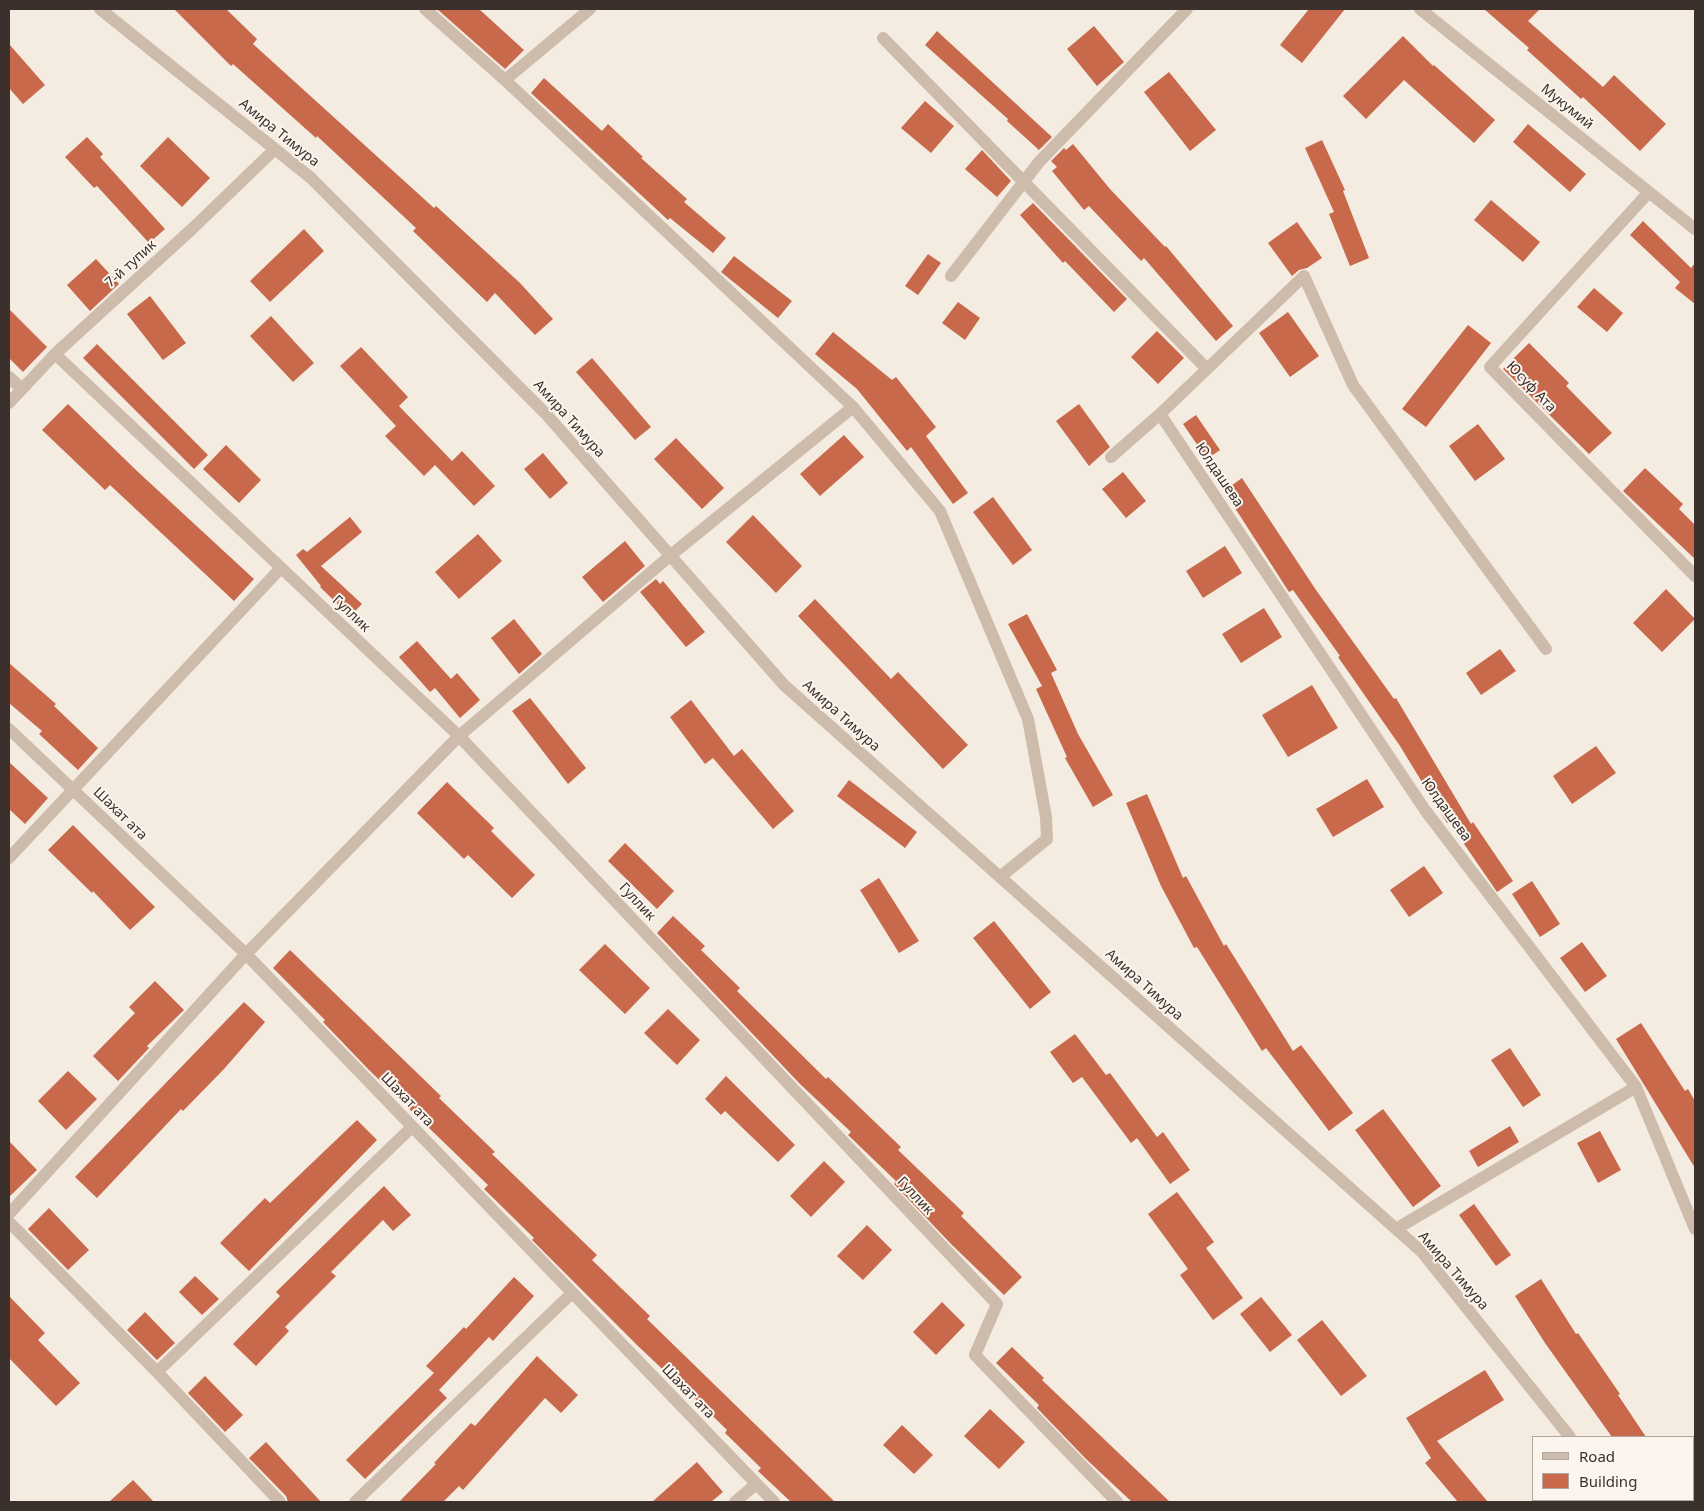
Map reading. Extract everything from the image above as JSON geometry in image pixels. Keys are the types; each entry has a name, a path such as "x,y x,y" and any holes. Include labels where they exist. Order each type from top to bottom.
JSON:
{"street":[{"name":"Амира Тимура","path":"100,9 311,178 546,414 784,685 1422,1252 1569,1436"},
{"path":"425,9 505,80 853,407 940,510 1028,720 1046,816 1047,839 1000,877"},
{"path":"505,80 590,9"},
{"path":"951,276 1039,162 1187,9"},
{"name":"Мукумий","path":"1420,9 1695,228"},
{"path":"883,38 1207,369"},
{"name":"7-й тупик","path":"9,404 55,354 192,229 274,149"},
{"name":"Юсуф Ата","path":"1649,192 1490,367 1695,576"},
{"path":"1112,456 1160,414 1304,276 1353,385 1546,649"},
{"name":"Гуллик","path":"55,354 280,569 459,736 997,1304 975,1355 1117,1502"},
{"path":"9,377 22,389"},
{"path":"9,1214 246,954 459,736 670,556 853,407"},
{"name":"Юлдашева","path":"1160,414 1426,810 1636,1087 1695,1229"},
{"path":"9,858 280,569"},
{"name":"Шахат ата","path":"9,729 246,954 774,1502"},
{"path":"1396,1230 1636,1087"},
{"path":"157,1372 412,1127"},
{"path":"9,1222 157,1372 280,1502"},
{"path":"356,1502 572,1293"},
{"path":"735,1502 756,1484"}],"building":[{"path":"174,9 226,9 257,39 253,44 520,283 553,319 535,335 495,293 487,302 413,231 416,228 317,136 316,138 233,64 231,66"},
{"path":"437,9 479,9 524,50 505,69"},
{"path":"1309,9 1345,9 1302,63 1280,45"},
{"path":"1484,9 1540,9 1528,21 1603,87 1614,75 1666,124 1640,151 1583,97 1581,99 1527,50 1529,48"},
{"path":"1094,26 1124,62 1097,86 1067,49"},
{"path":"937,31 1052,137 1039,150 1007,121 1008,119 925,45"},
{"path":"1403,36 1433,66 1495,120 1474,143 1404,80 1366,119 1343,96"},
{"path":"9,44 45,85 23,104 9,88"},
{"path":"1169,72 1216,130 1190,151 1144,92"},
{"path":"544,78 602,131 608,124 643,157 641,158 687,199 684,202 726,238 713,253 670,218 668,220 531,93"},
{"path":"925,101 954,126 931,153 901,128"},
{"path":"1528,124 1586,174 1570,192 1513,142"},
{"path":"87,137 103,154 100,157 165,229 149,243 97,186 94,188 65,157"},
{"path":"168,137 210,178 182,207 140,166"},
{"path":"1322,140 1345,190 1343,191 1369,258 1350,266 1329,214 1334,212 1305,148"},
{"path":"1073,144 1110,189 1166,246 1233,326 1216,341 1144,258 1141,261 1089,206 1084,210 1052,171 1057,167 1051,161 1064,148 1066,150"},
{"path":"982,150 1011,181 997,197 965,169"},
{"path":"1491,200 1540,242 1523,262 1474,220"},
{"path":"1033,203 1127,299 1114,312 1065,261 1063,263 1020,215"},
{"path":"1643,221 1691,268 1695,263 1695,304 1675,288 1680,282 1630,235"},
{"path":"1297,222 1322,258 1307,268 1299,270 1292,276 1268,243"},
{"path":"304,229 324,251 270,302 250,281"},
{"path":"928,254 941,263 918,295 905,286"},
{"path":"734,256 792,301 778,318 721,272"},
{"path":"96,259 119,284 90,311 67,285"},
{"path":"1594,288 1623,313 1607,332 1577,307"},
{"path":"150,296 186,343 163,360 127,314"},
{"path":"958,302 980,318 965,340 942,323"},
{"path":"9,309 47,347 23,372 9,358"},
{"path":"1288,312 1319,356 1290,377 1259,333"},
{"path":"271,316 314,363 293,382 250,336"},
{"path":"1468,325 1491,343 1426,427 1402,409"},
{"path":"1157,331 1184,358 1158,384 1131,357"},
{"path":"833,332 892,380 896,377 936,427 926,436 968,493 953,504 911,447 907,451 857,389 815,354"},
{"path":"1529,343 1569,383 1566,386 1612,433 1589,454 1503,369"},
{"path":"97,344 208,455 194,469 83,358"},
{"path":"361,347 408,397 399,406 452,461 462,451 495,486 474,506 435,465 424,476 385,436 396,426 340,366"},
{"path":"592,358 651,427 635,440 576,372"},
{"path":"68,404 137,471 254,579 234,601 110,485 105,490 42,430"},
{"path":"1079,404 1110,447 1089,466 1056,421"},
{"path":"1196,415 1220,450 1207,459 1183,424"},
{"path":"1478,424 1505,459 1475,481 1449,446"},
{"path":"844,435 864,457 820,496 800,474"},
{"path":"676,438 724,488 702,509 654,459"},
{"path":"226,445 261,480 239,503 203,469"},
{"path":"543,453 568,483 550,499 524,469"},
{"path":"1645,468 1683,504 1679,509 1695,525 1695,559 1623,491"},
{"path":"1123,472 1146,501 1126,518 1102,489"},
{"path":"1242,478 1316,590 1394,699 1396,698 1471,824 1473,822 1513,881 1497,892 1449,822 1447,823 1400,746 1338,657 1340,656 1293,590 1289,592 1224,491"},
{"path":"993,497 1032,550 1013,565 973,512"},
{"path":"753,515 802,566 776,593 726,542"},
{"path":"350,517 362,532 321,566 362,604 350,616 320,587 296,555 303,549 307,552"},
{"path":"478,534 502,561 459,599 435,572"},
{"path":"625,541 645,566 603,602 582,577"},
{"path":"1225,546 1242,573 1203,598 1186,571"},
{"path":"656,579 660,584 663,581 705,632 686,647 640,592"},
{"path":"1666,589 1695,619 1662,652 1633,623"},
{"path":"815,599 891,679 898,672 968,745 943,769 798,616"},
{"path":"1264,608 1282,637 1241,663 1222,634"},
{"path":"1027,614 1057,670 1051,673 1078,734 1113,795 1093,807 1065,758 1067,757 1036,689 1042,686 1008,624"},
{"path":"514,619 542,654 519,674 491,638"},
{"path":"417,641 451,679 457,673 480,700 460,718 435,688 430,692 399,657"},
{"path":"1500,649 1516,671 1481,695 1466,673"},
{"path":"9,663 56,704 54,706 98,748 78,770 39,734 42,731 9,703"},
{"path":"1312,685 1338,728 1288,757 1262,715"},
{"path":"530,698 586,768 568,784 512,711"},
{"path":"691,700 734,756 742,749 794,811 773,829 713,758 705,764 670,717"},
{"path":"1596,746 1616,773 1572,804 1553,776"},
{"path":"9,762 48,798 25,824 9,809"},
{"path":"1367,779 1384,807 1333,837 1316,809"},
{"path":"849,780 917,832 905,848 837,796"},
{"path":"447,782 494,828 491,831 535,875 512,898 468,855 464,859 417,813"},
{"path":"1147,794 1183,878 1186,876 1224,946 1226,944 1293,1051 1301,1045 1353,1113 1329,1131 1266,1048 1262,1051 1197,947 1194,948 1161,886 1126,803"},
{"path":"73,825 155,907 130,930 93,891 92,893 48,850"},
{"path":"625,843 674,891 657,909 608,861"},
{"path":"1424,866 1443,893 1409,917 1390,890"},
{"path":"879,878 919,941 899,953 860,890"},
{"path":"1532,881 1560,924 1540,937 1512,894"},
{"path":"673,916 705,946 701,950 740,988 737,991 826,1079 828,1077 901,1147 898,1150 964,1213 961,1216 1022,1277 1004,1295 952,1245 894,1184 896,1181 848,1135 851,1132 800,1084 657,933"},
{"path":"994,921 1051,992 1030,1009 973,938"},
{"path":"1582,942 1607,976 1585,992 1560,958"},
{"path":"605,944 650,988 625,1014 579,970"},
{"path":"290,950 441,1096 439,1098 495,1152 492,1154 597,1255 592,1260 650,1316 647,1319 835,1502 791,1502 758,1471 761,1468 725,1433 727,1430 639,1347 532,1240 534,1238 484,1189 488,1185 369,1070 323,1022 325,1020 273,968"},
{"path":"155,981 184,1010 147,1046 149,1048 118,1081 93,1056 135,1013 129,1007"},
{"path":"244,1002 265,1022 224,1069 183,1111 181,1109 97,1198 75,1177"},
{"path":"668,1009 700,1040 677,1065 644,1033"},
{"path":"1641,1023 1685,1091 1688,1089 1695,1101 1695,1168 1616,1039"},
{"path":"1075,1034 1106,1075 1110,1073 1157,1137 1163,1132 1190,1170 1170,1184 1137,1138 1131,1143 1082,1077 1073,1083 1050,1052"},
{"path":"1510,1048 1541,1095 1523,1107 1491,1060"},
{"path":"68,1071 97,1099 66,1130 38,1101"},
{"path":"726,1076 795,1145 778,1162 725,1111 721,1115 705,1099"},
{"path":"1383,1109 1441,1186 1413,1207 1355,1130"},
{"path":"357,1120 377,1140 249,1271 220,1243 265,1198 270,1203"},
{"path":"1510,1126 1519,1142 1478,1167 1469,1151"},
{"path":"1600,1131 1621,1170 1598,1183 1577,1143"},
{"path":"9,1141 37,1170 9,1197"},
{"path":"824,1161 845,1182 811,1217 790,1196"},
{"path":"384,1186 411,1215 393,1231 383,1220 331,1272 336,1276 285,1327 289,1331 256,1366 233,1344 280,1296 276,1292"},
{"path":"1177,1192 1214,1242 1206,1248 1243,1298 1213,1320 1180,1275 1188,1269 1148,1214"},
{"path":"1474,1204 1511,1255 1496,1266 1459,1215"},
{"path":"49,1208 89,1250 68,1270 28,1229"},
{"path":"867,1225 892,1250 863,1280 837,1256"},
{"path":"195,1276 219,1299 202,1315 179,1292"},
{"path":"514,1277 534,1296 493,1341 489,1337 439,1390 447,1398 365,1479 346,1460 434,1373 426,1366 464,1327 466,1329"},
{"path":"1541,1279 1576,1334 1578,1333 1620,1394 1618,1395 1645,1436 1611,1436 1545,1343 1515,1296"},
{"path":"9,1296 45,1333 38,1340 80,1383 56,1406 9,1358"},
{"path":"1261,1297 1292,1335 1270,1352 1240,1314"},
{"path":"942,1302 965,1325 936,1355 913,1332"},
{"path":"145,1312 175,1343 157,1360 127,1330"},
{"path":"1322,1320 1367,1376 1341,1396 1297,1340"},
{"path":"1012,1347 1044,1378 1042,1380 1170,1502 1132,1502 1086,1459 1037,1408 1039,1405 996,1363"},
{"path":"537,1356 578,1395 561,1413 545,1398 463,1490 459,1486 443,1502 399,1502 436,1464 434,1463 471,1423 475,1426"},
{"path":"1485,1370 1504,1400 1437,1441 1488,1502 1458,1502 1425,1463 1431,1458 1406,1418"},
{"path":"205,1376 243,1415 225,1432 188,1393"},
{"path":"990,1409 1025,1442 999,1469 964,1436"},
{"path":"902,1425 933,1455 914,1474 883,1445"},
{"path":"266,1442 321,1502 288,1502 286,1496 249,1458"},
{"path":"697,1462 723,1492 711,1502 652,1502"},
{"path":"133,1480 154,1502 109,1502"}]}
